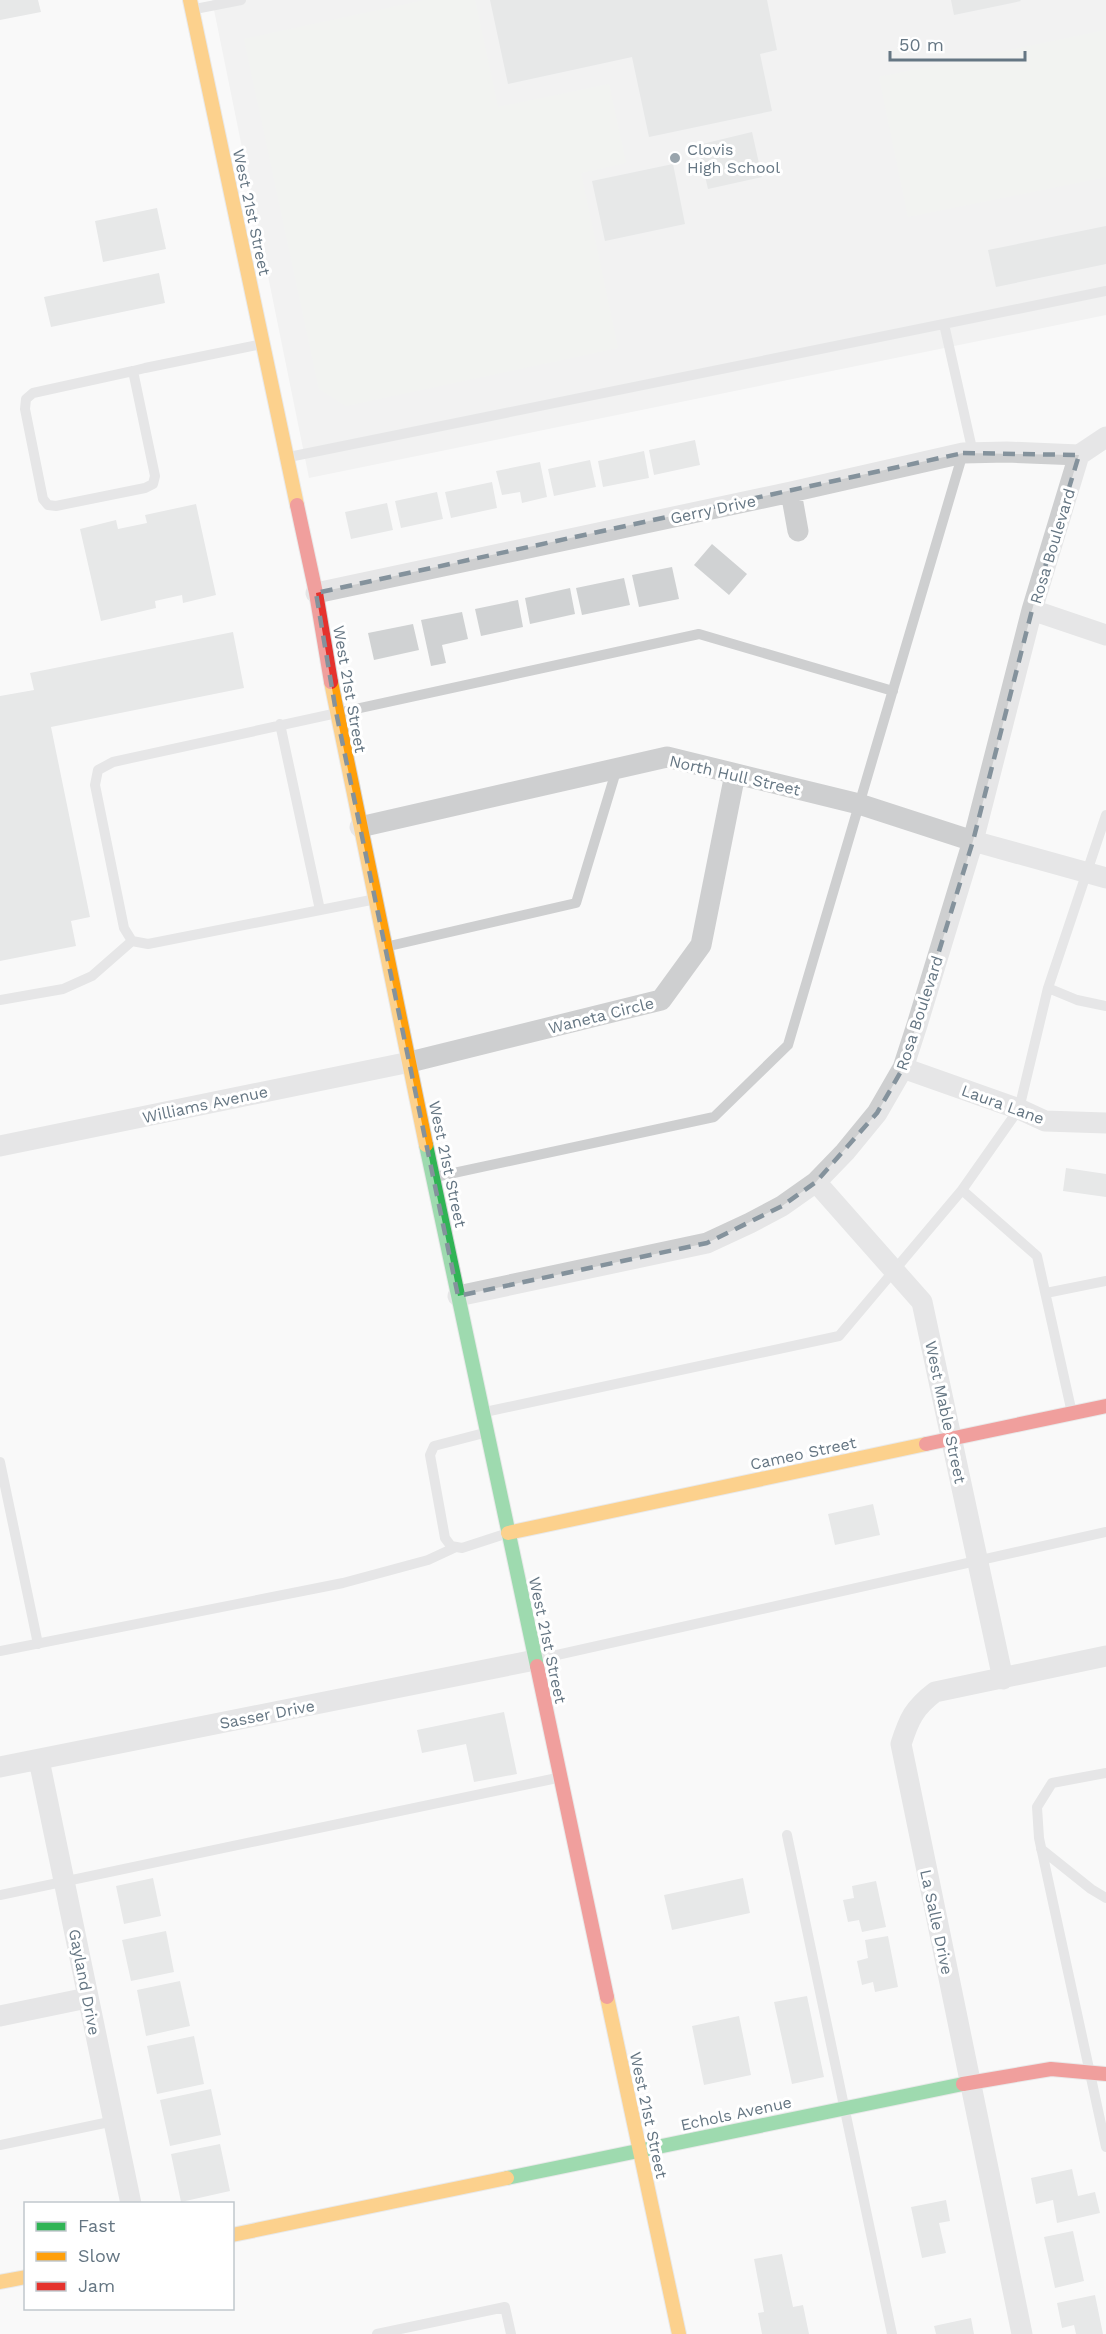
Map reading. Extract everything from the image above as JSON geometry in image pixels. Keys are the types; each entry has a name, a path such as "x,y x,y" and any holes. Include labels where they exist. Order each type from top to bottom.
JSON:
{"main road":[{"name":"West 21st Street","path":"191,5 316,593 336,712 384,947 679,2334"},
{"name":"Cameo Street","path":"508,1533 1106,1406"},
{"name":"Echols Avenue","path":"234,2235 970,2082 1051,2069 1106,2074"},
{"path":"0,2282 24,2277"}],"street":[{"path":"1079,455 1106,437"},
{"name":"Gerry Drive","path":"316,593 968,453 1079,455"},
{"name":"Rosa Boulevard","path":"458,1296 707,1243 771,1212 816,1182 845,1152 877,1113 903,1068 973,841 1032,610 1079,455"},
{"path":"791,492 798,531"},
{"path":"1032,610 1106,635"},
{"name":"North Hull Street","path":"360,827 667,757 859,804 973,841 1096,875"},
{"name":"Waneta Circle","path":"410,1062 661,1000 701,945 735,774"},
{"name":"Williams Avenue","path":"0,1146 410,1062"},
{"name":"Laura Lane","path":"903,1068 1019,1109 1045,1121 1106,1123"},
{"name":"West Mable Street","path":"816,1182 922,1302 1003,1679"},
{"name":"La Salle Drive","path":"1022,2334 901,1744 909,1719 921,1702 935,1692 1106,1656"},
{"name":"Sasser Drive","path":"0,1767 535,1660"},
{"name":"Gayland Drive","path":"39,1760 131,2202"},
{"path":"0,2016 87,1998"}],"lane":[{"path":"191,5 241,0"},
{"path":"286,458 1106,291"},
{"path":"434,1177 714,1117 788,1045 893,691 968,453 944,324"},
{"path":"133,371 155,476 153,484 145,488 67,504 48,505 44,499 25,409 26,399 33,393 133,371 263,344"},
{"path":"374,899 148,944 132,941 124,928 95,785 98,770 113,762 280,724 699,634 893,691"},
{"path":"280,724 320,910"},
{"path":"384,947 576,903 617,768"},
{"path":"482,1412 839,1336 962,1190 1019,1109 1048,987 1096,875 1106,815"},
{"path":"0,1000 63,989 92,976 132,941"},
{"path":"1048,987 1077,1000 1106,1006"},
{"path":"962,1190 1037,1256 1072,1413"},
{"path":"1046,1293 1106,1281"},
{"path":"487,1432 443,1442 434,1446 430,1455 445,1538 451,1546 462,1548 508,1533"},
{"path":"0,1462 38,1644"},
{"path":"535,1660 1106,1532"},
{"path":"0,1651 343,1583 428,1560 456,1547"},
{"path":"1106,1773 1052,1783 1037,1807 1041,1850 1106,2147"},
{"path":"0,1895 561,1777"},
{"path":"787,1835 892,2334"},
{"path":"1041,1850 1106,1898"},
{"path":"0,2145 114,2121"},
{"path":"377,2334 505,2307 511,2334"}],"highlighted area":[{"path":"963,453 1079,455 1032,610 973,841 903,1068 877,1113 816,1182 782,1206 707,1243 458,1296 336,712 316,593"}],"shaded area":[{"name":"Clovis High School","path":"212,0 1106,0 1106,315 309,478"},
{"path":"425,0 475,0 498,107 609,84 626,163 581,173 618,348 346,406 319,389 244,39"},
{"path":"1106,30 1106,177 908,217 879,77"}],"building":[{"path":"0,0 38,0 41,12 0,20"},
{"path":"490,0 767,0 777,50 760,54 772,111 649,137 632,57 508,84"},
{"path":"951,0 1020,0 1021,1 954,15"},
{"path":"752,132 762,177 708,189 698,145"},
{"path":"673,164 685,224 605,241 592,181"},
{"path":"157,208 166,249 103,262 95,221"},
{"path":"1106,226 1106,264 996,287 988,250"},
{"path":"159,273 165,303 51,327 44,297"},
{"path":"695,440 700,465 654,475 649,450"},
{"path":"644,451 649,478 603,487 598,461"},
{"path":"590,460 596,487 554,496 548,469"},
{"path":"540,462 547,497 522,503 520,492 502,495 496,471"},
{"path":"492,482 497,508 451,518 445,492"},
{"path":"437,492 443,519 401,528 395,501"},
{"path":"387,503 393,530 351,539 345,512"},
{"path":"196,504 216,595 183,603 182,595 155,601 156,608 101,621 80,529 116,520 118,529 147,523 145,515"},
{"path":"712,544 747,574 729,595 694,565"},
{"path":"672,567 679,599 639,607 632,575"},
{"path":"624,578 630,605 582,615 576,588"},
{"path":"570,588 575,614 530,624 525,598"},
{"path":"518,600 523,627 481,636 475,609"},
{"path":"462,612 468,639 442,645 446,663 431,666 421,620"},
{"path":"413,624 419,650 374,660 368,633"},
{"path":"233,632 244,688 51,727 90,917 71,921 76,946 0,961 0,696 34,690 30,673"},
{"path":"1066,1168 1106,1174 1106,1197 1063,1191"},
{"path":"873,1504 880,1535 835,1545 828,1514"},
{"path":"504,1712 517,1774 474,1782 466,1744 422,1753 417,1730"},
{"path":"153,1878 161,1916 124,1924 116,1886"},
{"path":"743,1878 750,1913 672,1930 664,1895"},
{"path":"876,1881 886,1927 862,1932 859,1920 848,1922 843,1900 854,1898 852,1886"},
{"path":"166,1931 174,1972 131,1981 122,1940"},
{"path":"888,1936 898,1987 875,1992 873,1982 862,1985 857,1961 868,1958 865,1940"},
{"path":"180,1981 190,2026 146,2036 137,1990"},
{"path":"807,1996 824,2077 792,2084 774,2002"},
{"path":"739,2016 751,2075 704,2085 692,2026"},
{"path":"194,2036 204,2084 157,2094 147,2046"},
{"path":"211,2089 221,2135 170,2146 160,2100"},
{"path":"220,2144 230,2191 181,2202 171,2154"},
{"path":"1072,2169 1078,2196 1095,2192 1100,2213 1057,2223 1053,2200 1036,2204 1031,2178"},
{"path":"946,2200 950,2221 939,2223 946,2253 922,2258 911,2207"},
{"path":"1073,2231 1084,2281 1055,2288 1044,2237"},
{"path":"782,2254 793,2307 803,2305 809,2334 762,2334 758,2313 764,2312 754,2259"},
{"path":"1095,2295 1103,2334 1076,2334 1074,2325 1062,2328 1057,2303"},
{"path":"971,2318 974,2334 936,2334 934,2326"}],"traffic: fast":[{"path":"426,1145 537,1666"},
{"path":"507,2178 963,2084"}],"traffic: slow":[{"path":"190,0 297,505"},
{"path":"331,682 426,1145"},
{"path":"508,1533 926,1444"},
{"path":"607,1997 679,2334"},
{"path":"234,2235 507,2178"},
{"path":"0,2282 24,2277"}],"traffic: jam":[{"path":"297,505 316,593 331,682"},
{"path":"926,1444 1106,1406"},
{"path":"537,1666 607,1997"},
{"path":"963,2084 1051,2069 1106,2074"}],"place":[{"name":"Clovis High School","path":"675,158"}]}
